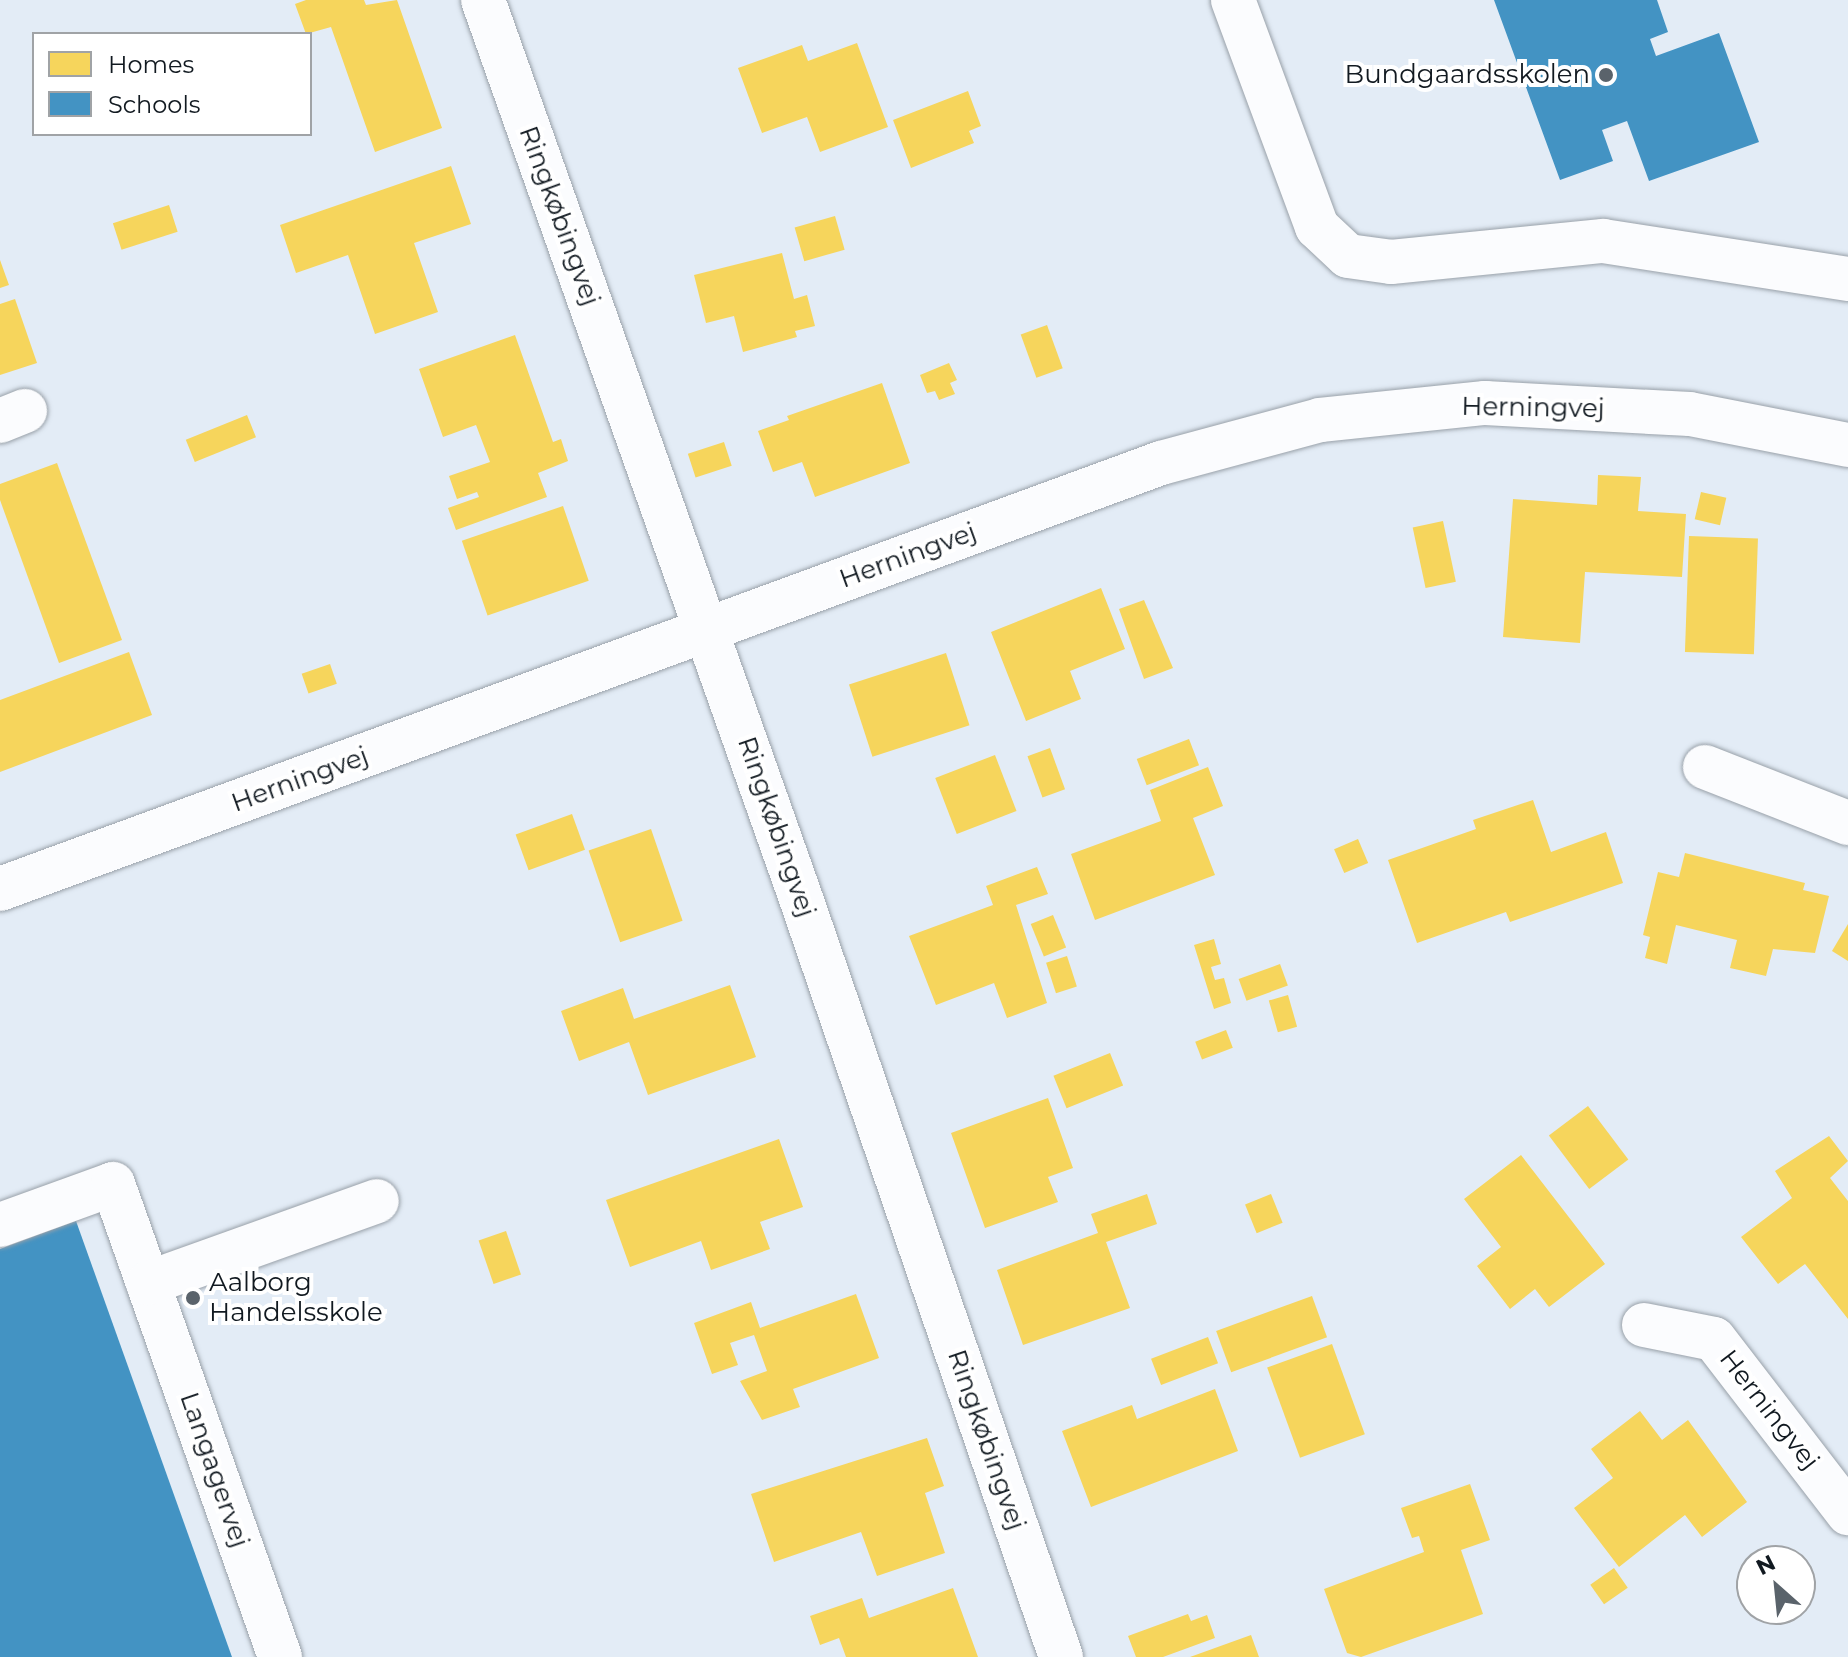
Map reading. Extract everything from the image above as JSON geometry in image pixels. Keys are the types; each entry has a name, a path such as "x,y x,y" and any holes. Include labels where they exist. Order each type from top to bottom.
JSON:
{"street":[{"name":"Ringkøbingvej","path":"483,0 706,631 1061,1657"},
{"path":"1233,0 1317,227 1348,256 1391,262 1603,241 1848,279"},
{"name":"Herningvej","path":"0,889 1161,463 1320,420 1485,403 1690,414 1848,445"},
{"path":"1705,767 1848,823"},
{"name":"Langagervej","path":"0,1225 113,1184 280,1657"},
{"path":"148,1283 377,1201"},
{"name":"Herningvej","path":"1644,1325 1714,1339 1845,1501"}],"building: Homes":[{"path":"306,0 364,0 366,5 397,0 442,128 375,152 331,27 305,32 295,4"},
{"path":"857,43 888,127 820,152 807,117 762,133 738,68 802,45 808,61"},
{"path":"968,91 981,126 969,131 974,143 911,168 893,120"},
{"path":"451,166 471,224 414,243 438,312 375,334 348,255 296,273 280,225"},
{"path":"169,205 178,232 122,250 113,223"},
{"path":"835,216 845,250 804,261 795,228"},
{"path":"782,253 794,299 807,295 815,326 795,331 797,337 743,352 734,316 706,323 694,275"},
{"path":"0,260 9,285 0,288"},
{"path":"15,299 37,363 0,375 0,304"},
{"path":"1047,325 1063,368 1036,378 1021,335"},
{"path":"515,335 553,442 561,439 568,461 538,473 547,497 456,530 448,508 479,497 477,492 457,499 449,476 490,462 476,425 443,437 419,369"},
{"path":"949,363 957,380 950,383 955,394 939,400 935,391 927,393 920,375"},
{"path":"882,383 910,463 815,497 802,462 773,472 758,431 789,420 787,416"},
{"path":"247,415 256,437 195,462 186,440"},
{"path":"724,442 732,466 696,478 688,454"},
{"path":"57,463 122,640 59,663 0,500 0,484"},
{"path":"1598,475 1641,477 1638,511 1686,514 1682,577 1585,572 1580,643 1503,637 1513,499 1597,505"},
{"path":"1701,492 1726,498 1720,525 1695,519"},
{"path":"563,506 589,581 488,616 462,541"},
{"path":"1443,521 1456,582 1426,588 1413,527"},
{"path":"1689,536 1758,538 1754,654 1685,652"},
{"path":"1101,588 1125,649 1070,671 1081,699 1026,721 991,632"},
{"path":"1144,600 1173,668 1144,679 1119,609"},
{"path":"129,652 152,715 0,772 0,700"},
{"path":"946,653 969,725 872,757 849,685"},
{"path":"330,664 337,684 308,694 302,674"},
{"path":"1189,739 1199,765 1147,785 1137,759"},
{"path":"1050,748 1065,789 1042,798 1027,756"},
{"path":"995,755 1017,811 957,834 935,778"},
{"path":"1208,767 1223,806 1193,818 1215,875 1095,920 1071,854 1161,821 1150,790"},
{"path":"1533,800 1551,852 1606,832 1623,883 1510,922 1506,912 1417,943 1388,860 1476,829 1473,820"},
{"path":"572,814 585,850 529,870 516,835"},
{"path":"651,829 683,921 620,942 589,850"},
{"path":"1358,839 1368,863 1344,873 1334,849"},
{"path":"1685,853 1805,883 1803,890 1829,896 1815,953 1773,949 1766,976 1730,968 1737,940 1676,925 1667,964 1645,958 1650,937 1643,935 1658,872 1679,877"},
{"path":"1037,867 1048,894 1016,905 1047,1003 1007,1018 994,983 936,1005 909,936 993,905 986,886"},
{"path":"1053,915 1066,947 1044,956 1031,924"},
{"path":"1848,924 1848,961 1832,951"},
{"path":"1214,939 1221,964 1211,967 1215,980 1224,978 1231,1003 1214,1009 1194,945"},
{"path":"1067,956 1077,986 1056,993 1046,963"},
{"path":"1280,964 1288,986 1247,1001 1239,979"},
{"path":"730,985 756,1057 648,1095 629,1042 579,1061 561,1011 623,988 634,1019"},
{"path":"1288,995 1297,1027 1278,1032 1269,1001"},
{"path":"1226,1030 1233,1048 1202,1060 1195,1042"},
{"path":"1110,1053 1123,1085 1067,1108 1053,1076"},
{"path":"1048,1098 1073,1168 1048,1177 1058,1202 985,1228 951,1133"},
{"path":"1588,1106 1628,1160 1589,1189 1549,1135"},
{"path":"1829,1136 1848,1161 1830,1178 1848,1201 1848,1319 1805,1264 1778,1284 1741,1237 1792,1198 1775,1171"},
{"path":"779,1139 803,1207 760,1222 770,1249 711,1270 701,1241 630,1267 606,1200"},
{"path":"1521,1155 1605,1264 1549,1307 1535,1289 1510,1309 1477,1266 1501,1247 1464,1199"},
{"path":"1147,1194 1157,1224 1106,1242 1130,1308 1023,1345 997,1270 1098,1233 1091,1214"},
{"path":"1271,1194 1283,1223 1257,1233 1245,1204"},
{"path":"506,1231 521,1274 494,1284 479,1240"},
{"path":"856,1294 879,1358 793,1389 800,1407 762,1420 740,1381 767,1371 754,1335 730,1343 738,1365 712,1374 694,1323 751,1302 760,1328"},
{"path":"1312,1296 1327,1337 1231,1372 1216,1331"},
{"path":"1208,1337 1218,1363 1161,1385 1151,1359"},
{"path":"1332,1344 1365,1434 1300,1458 1267,1368"},
{"path":"1215,1389 1238,1451 1091,1507 1062,1431 1132,1405 1137,1419"},
{"path":"1640,1411 1662,1440 1688,1420 1747,1502 1702,1537 1685,1515 1619,1567 1574,1508 1613,1478 1591,1449"},
{"path":"927,1438 944,1486 925,1493 945,1553 877,1576 861,1532 774,1562 751,1494"},
{"path":"1470,1484 1490,1540 1461,1550 1483,1614 1361,1657 1347,1653 1324,1589 1424,1552 1419,1536 1412,1538 1401,1508"},
{"path":"1614,1568 1628,1588 1604,1604 1590,1585"},
{"path":"953,1588 978,1657 846,1657 839,1638 820,1645 810,1616 862,1598 869,1618"},
{"path":"1188,1614 1191,1621 1207,1615 1215,1638 1163,1657 1136,1657 1128,1636"},
{"path":"1251,1635 1259,1657 1190,1657"}],"building: Schools":[{"path":"1494,0 1657,0 1668,32 1650,39 1656,56 1719,33 1759,142 1649,181 1627,121 1602,130 1613,161 1560,180"},
{"path":"76,1221 232,1657 0,1657 0,1249"}],"place":[{"name":"Bundgaardsskolen","path":"1606,75"},
{"name":"Aalborg Handelsskole","path":"193,1298"}]}
